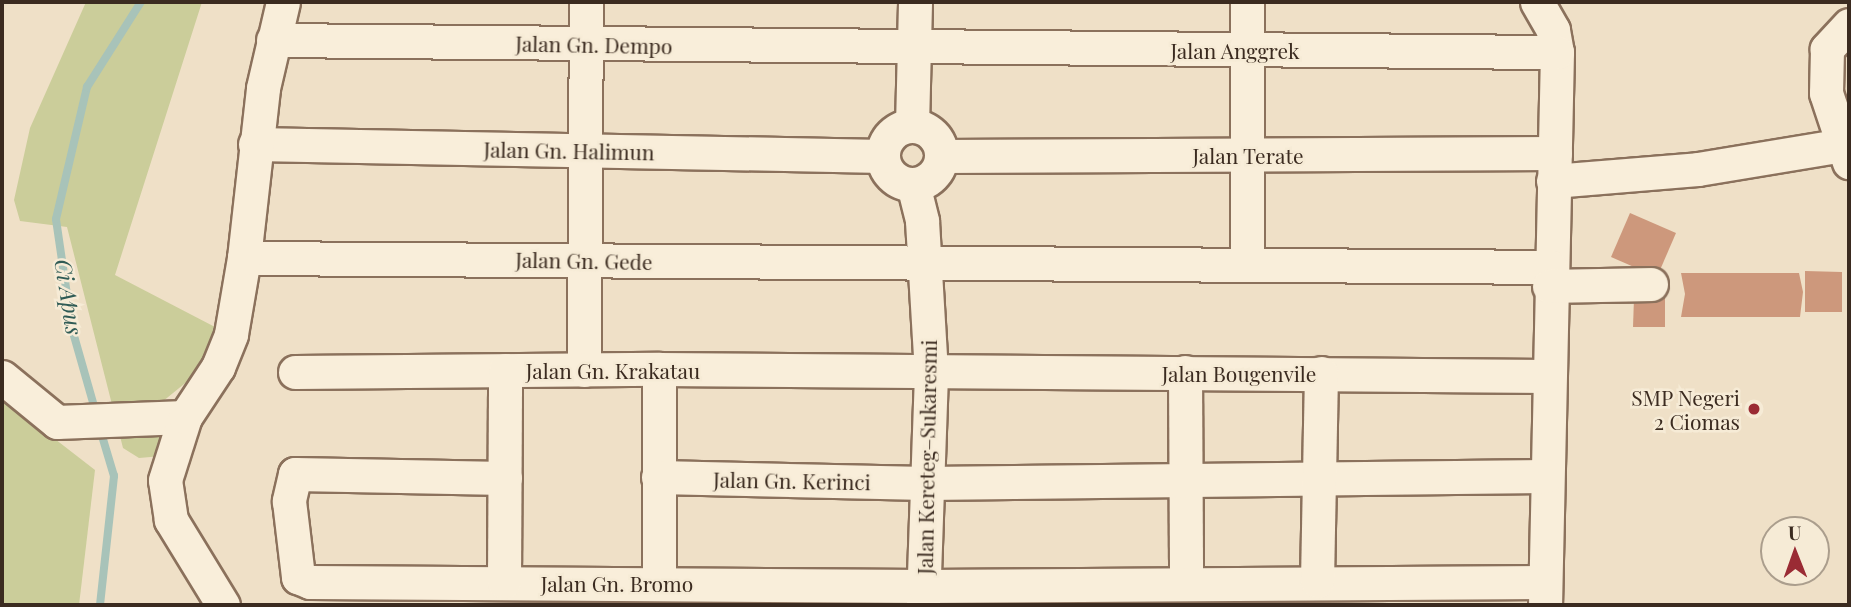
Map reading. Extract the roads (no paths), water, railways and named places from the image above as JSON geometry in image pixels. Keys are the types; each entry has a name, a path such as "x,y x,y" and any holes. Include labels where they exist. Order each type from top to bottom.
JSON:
{"street":[{"path":"223,605 171,520 165,498 169,459 185,417 218,368 231,334 244,258 256,144 273,40 283,2"},
{"path":"584,370 586,2"},
{"path":"912,126 915,2"},
{"path":"1247,2 1247,265"},
{"path":"1537,2 1553,30 1557,52 1545,594"},
{"path":"1846,153 1826,93 1826,69 1827,49 1849,25"},
{"name":"Jalan Gn. Dempo","path":"273,40 914,47"},
{"name":"Jalan Anggrek","path":"914,47 1557,52"},
{"path":"912,126 933,135 941,156 933,175 913,184 896,179 883,156 891,135 912,126"},
{"name":"Jalan Gn. Halimun","path":"256,144 883,156"},
{"name":"Jalan Terate","path":"941,156 1247,155 1554,167 1698,169 1846,153"},
{"name":"Jalan Kereteg–Sukaresmi","path":"913,184 922,221 931,374 924,595"},
{"name":"Jalan Gn. Gede","path":"244,258 923,265 1247,265 1550,277 1651,284"},
{"path":"659,369 659,583"},
{"name":"Jalan Gn. Krakatau","path":"295,372 659,369 931,374"},
{"path":"504,582 505,370"},
{"path":"1185,372 1188,480 1186,582"},
{"name":"Jalan Bougenvile","path":"931,374 1185,372 1548,376"},
{"path":"1317,581 1321,373"},
{"path":"2,377 57,422 85,424 185,417"},
{"name":"Jalan Gn. Bromo","path":"505,478 295,474 289,501 298,577 310,582 397,593 504,582 659,583 924,595 1186,582 1317,581 1545,594"},
{"name":"Jalan Gn. Kerinci","path":"658,477 926,483 1321,481 1546,476"}],"waterway":[{"name":"Ci Apus","path":"96,413 72,329 56,219 87,87 141,2"},
{"name":"Ci Apus","path":"100,429 114,476 100,605"}],"place":[{"name":"SMP Negeri 2 Ciomas","path":"1754,409"}]}
